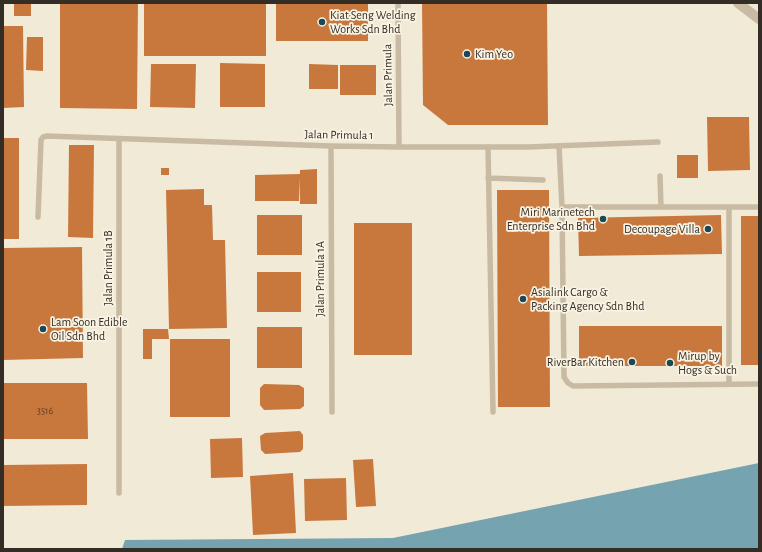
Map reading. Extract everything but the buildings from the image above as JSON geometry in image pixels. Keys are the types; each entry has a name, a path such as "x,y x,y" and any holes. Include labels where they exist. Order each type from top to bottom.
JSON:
{"street":[{"path":"738,3 759,19"}],"lane":[{"name":"Jalan Primula","path":"398,3 399,147"},
{"name":"Jalan Primula 1","path":"38,217 41,140 44,137 399,147 559,146 658,142"},
{"name":"Jalan Primula 1B","path":"119,139 119,493"},
{"name":"Jalan Primula 1A","path":"331,146 332,412"},
{"path":"559,146 562,207 564,377 568,383 573,386 759,384"},
{"path":"488,147 493,412"},
{"path":"660,176 661,207"},
{"path":"488,178 544,180"},
{"path":"562,207 759,207"},
{"path":"729,207 729,384"}],"water":[{"path":"759,463 759,549 122,549 125,540 393,538"}],"place":[{"name":"Kiat Seng Welding Works Sdn Bhd","path":"322,22"},
{"name":"Kim Yeo","path":"467,54"},
{"name":"Miri Marinetech Enterprise Sdn Bhd","path":"603,219"},
{"name":"Decoupage Villa","path":"708,229"},
{"name":"Asialink Cargo & Packing Agency Sdn Bhd","path":"523,299"},
{"name":"Lam Soon Edible Oil Sdn Bhd","path":"43,329"},
{"name":"RiverBar Kitchen","path":"632,362"},
{"name":"Mirup by Hogs & Such","path":"670,363"}]}
